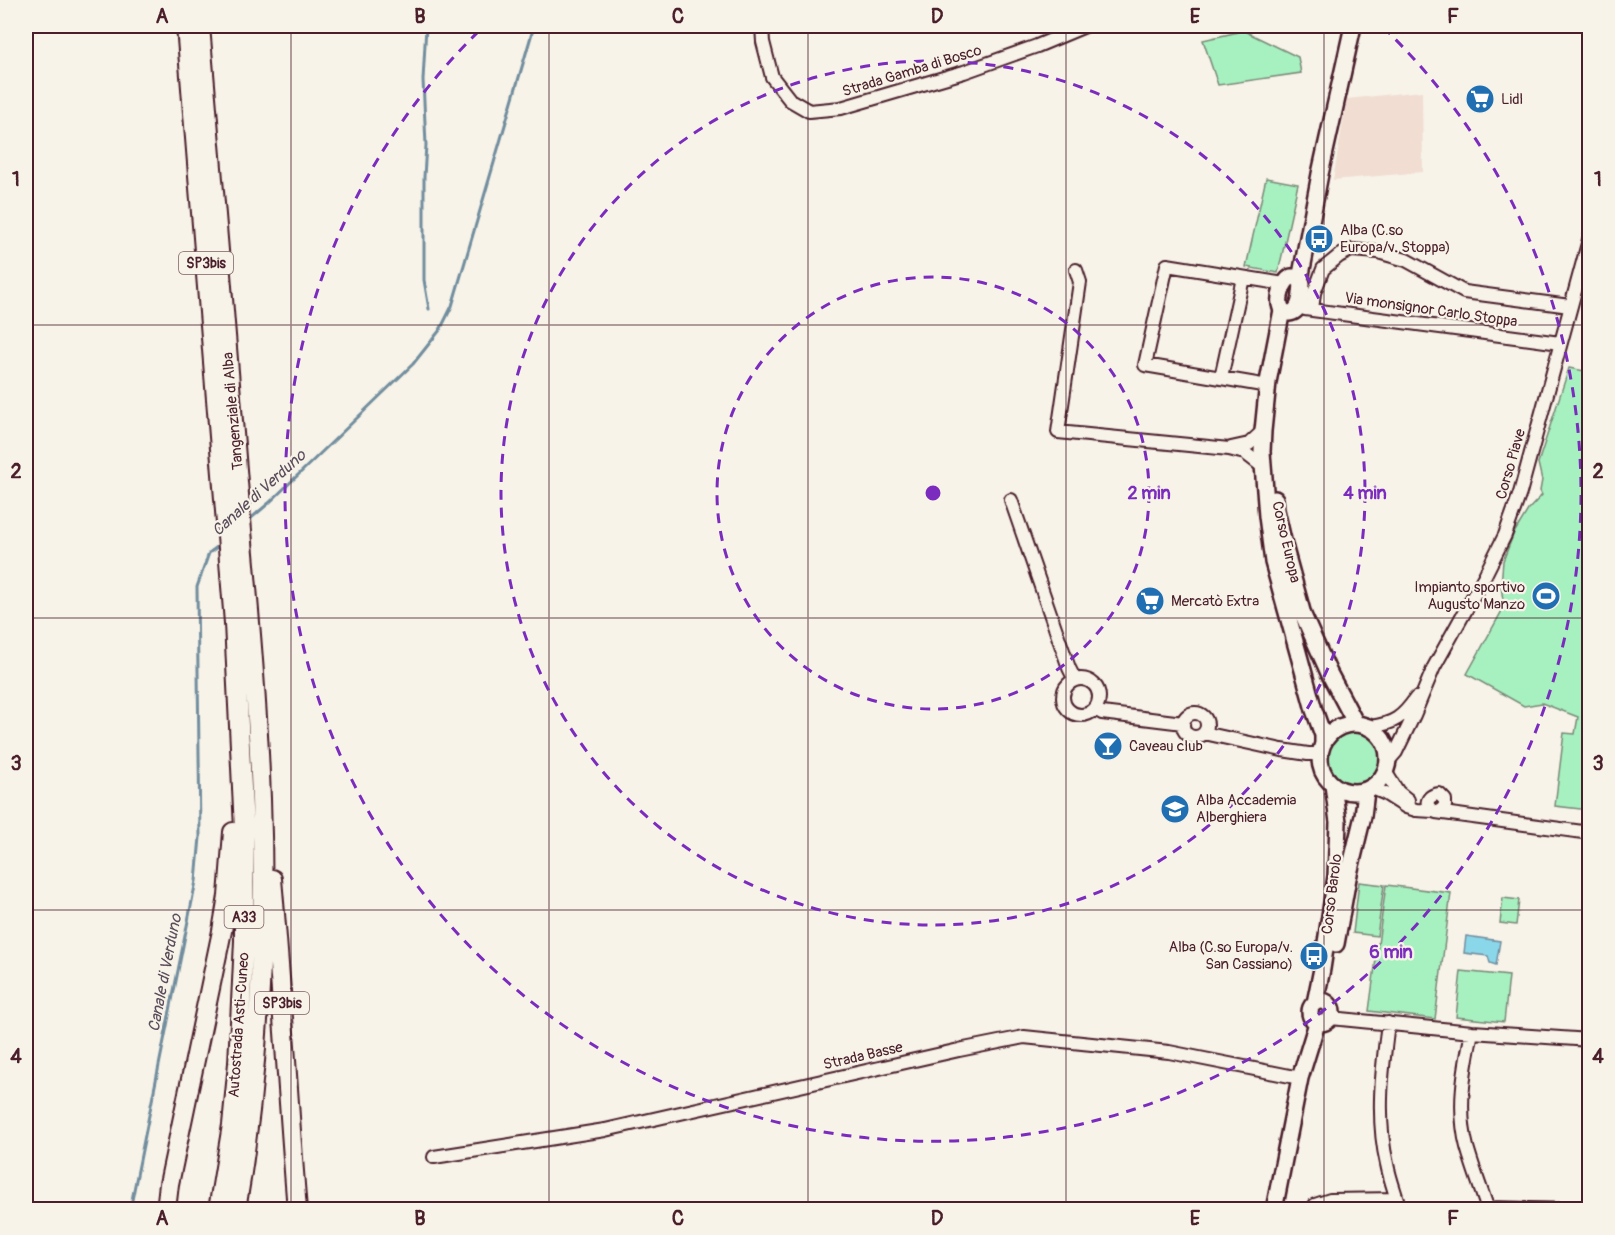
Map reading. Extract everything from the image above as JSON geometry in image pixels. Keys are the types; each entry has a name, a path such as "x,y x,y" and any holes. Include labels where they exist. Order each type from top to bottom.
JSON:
{"highway":[{"name":"Tangenziale di Alba","path":"186,26 231,569"},
{"name":"Tangenziale di Alba","path":"200,26 244,550 261,798"},
{"name":"Autostrada Asti-Cuneo","path":"218,1209 232,1125 244,941 244,829 231,569"},
{"path":"166,1209 228,896 233,811 231,569"},
{"name":"Autostrada Asti-Cuneo","path":"236,1209 254,1073 261,949 261,798"},
{"name":"SP3bis","path":"261,798 268,840 282,989 284,1053 297,1209"}],"main road":[{"path":"1292,281 1345,26"},
{"path":"1295,310 1280,302 1292,281 1320,174 1353,26"},
{"name":"Corso Europa","path":"1295,310 1268,386 1262,452 1267,516 1274,562 1314,710 1323,735 1322,748"},
{"name":"Corso Europa","path":"1295,310 1278,378 1274,414 1272,456 1276,510 1304,615 1329,673 1363,725"},
{"path":"1346,725 1363,725 1376,731 1384,741 1387,747 1387,766 1380,781 1369,789 1349,792 1333,785 1324,775 1322,748 1329,735 1336,729 1346,725"},
{"name":"Corso Barolo","path":"1321,1003 1322,969 1337,865 1338,822 1333,785"},
{"name":"Corso Barolo","path":"1321,1003 1369,789"},
{"path":"1274,1209 1300,1078 1324,1020 1310,1015 1311,1008 1321,1003"}],"street":[{"name":"Strada Gamba di Bosco","path":"762,26 763,42 772,77 790,100 809,111 841,108 964,72 1085,26"},
{"name":"Corso Piave","path":"1426,685 1505,535 1520,493 1590,236"},
{"path":"1295,310 1314,293 1323,269 1351,250 1378,252 1406,260 1464,292 1570,306"},
{"path":"1268,386 1145,365 1167,265 1243,278 1292,281"},
{"path":"1076,270 1080,282 1058,432 1229,449 1245,453 1263,467"},
{"path":"1221,378 1243,278"},
{"name":"Via monsignor Carlo Stoppa","path":"1295,310 1560,343"},
{"path":"1229,449 1249,444 1263,431"},
{"path":"1011,500 1075,680"},
{"path":"1075,680 1088,680 1097,687 1100,698 1095,709 1090,713 1078,715 1065,705 1063,699 1065,687 1075,680"},
{"path":"1363,725 1391,723 1407,711 1426,685"},
{"path":"1426,685 1414,715 1387,766 1398,792 1406,800 1422,803 1433,795 1439,794 1444,798 1439,809"},
{"path":"1095,709 1102,713 1183,723"},
{"path":"1200,713 1204,716 1208,726 1204,733 1197,737 1190,736 1184,730 1183,723 1189,714 1200,713"},
{"path":"1204,733 1308,754 1322,748"},
{"path":"1369,789 1384,793 1406,807 1416,810 1439,809 1465,815 1590,833"},
{"path":"1324,1020 1389,1023 1472,1032 1590,1040"},
{"path":"1314,1209 1315,1204 1325,1201 1399,1204 1386,1163 1381,1121 1380,1090 1389,1023"},
{"path":"1472,1032 1462,1084 1462,1117 1467,1146 1488,1209 1579,1209"},
{"name":"Strada Basse","path":"434,1157 604,1130 1024,1037 1169,1052 1300,1078"}],"shaded area":[{"path":"1422,91 1423,172 1333,180 1347,99"}],"green space":[{"path":"1240,29 1298,57 1301,73 1218,85 1203,40 1238,32"},
{"path":"1266,178 1298,184 1278,273 1246,267"},
{"name":"Impianto sportivo Augusto Manzo","path":"1569,368 1590,372 1589,810 1555,806 1564,733 1575,734 1578,717 1542,703 1524,706 1467,674 1504,607 1501,586 1503,561 1514,533 1528,510 1542,495 1540,491 1542,480 1538,463"},
{"path":"1354,731 1364,733 1373,739 1379,748 1381,758 1379,768 1373,777 1364,783 1354,785 1344,783 1335,777 1329,768 1327,758 1329,748 1335,739 1344,733"},
{"path":"1359,882 1384,885 1377,936 1353,933"},
{"path":"1386,885 1451,893 1435,1019 1369,1011"},
{"path":"1503,898 1519,900 1516,925 1500,923"},
{"path":"1461,971 1509,976 1504,1022 1456,1017"}],"water":[{"path":"1466,936 1500,941 1496,965 1490,963 1488,956 1464,953"}],"waterway":[{"path":"426,26 423,80 426,145 424,280 429,309"},
{"name":"Canale di Verduno","path":"249,520 413,364 440,330 452,306 534,26"},
{"name":"Canale di Verduno","path":"130,1210 196,881 200,837 197,587 209,553 221,544"}],"place":[{"name":"Lidl","path":"1480,99"},
{"name":"Alba (C.so Europa/v. Stoppa)","path":"1319,239"},
{"name":"Impianto sportivo Augusto Manzo","path":"1546,596"},
{"name":"Mercatò Extra","path":"1150,601"},
{"name":"Caveau club","path":"1108,746"},
{"name":"Alba Accademia Alberghiera","path":"1175,809"},
{"name":"Alba (C.so Europa/v. San Cassiano)","path":"1314,956"}]}
